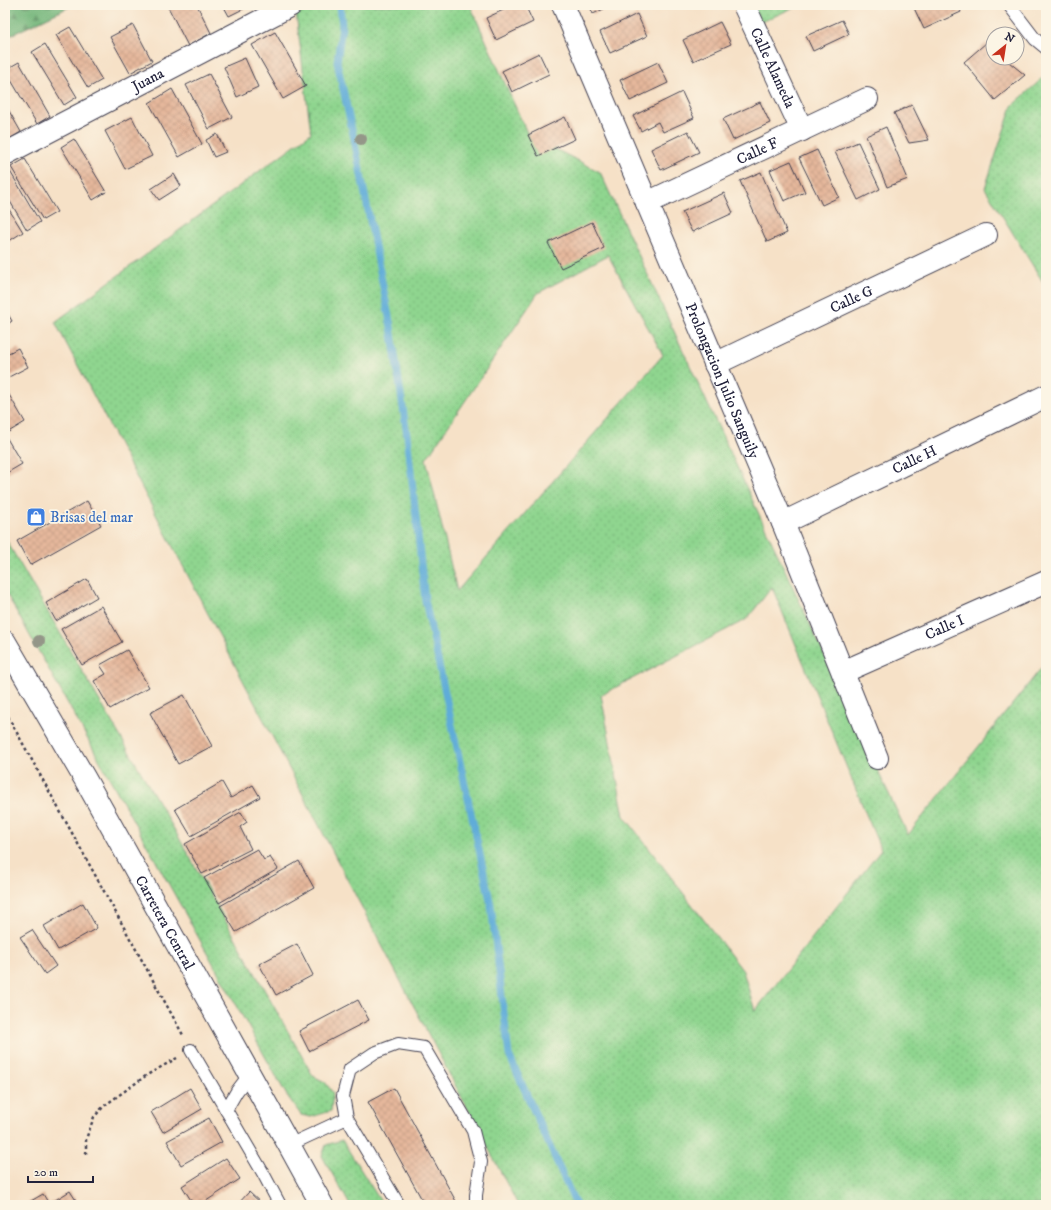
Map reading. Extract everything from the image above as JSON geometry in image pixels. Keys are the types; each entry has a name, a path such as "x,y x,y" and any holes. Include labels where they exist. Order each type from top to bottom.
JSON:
{"main road":[{"name":"Juana","path":"5,154 291,5"},
{"name":"Prolongacion Julio Sanguily","path":"563,5 783,523 877,758"},
{"name":"Calle Alameda","path":"744,5 802,130"},
{"name":"Calle F","path":"647,203 867,99"},
{"name":"Calle G","path":"715,364 986,235"},
{"name":"Calle H","path":"783,523 1046,396"},
{"name":"Calle I","path":"843,672 1046,582"},
{"name":"Carretera Central","path":"5,642 85,780 290,1145 322,1205"}],"lane":[{"path":"1009,5 1035,39 1046,48"},
{"path":"399,1205 347,1118 343,1096 350,1069 374,1053 398,1044 424,1048 473,1132 481,1162 476,1205"},
{"path":"191,1050 280,1205"},
{"path":"226,1110 237,1091 250,1074"},
{"path":"290,1145 347,1118"}],"path":[{"path":"5,711 191,1050 147,1075 104,1106 94,1117 86,1139 86,1154"}],"green space":[{"path":"5,5 73,5 5,38"},
{"path":"295,5 470,5 528,135 600,172 908,835 1046,662 1046,1205 518,1205 55,322 311,133","holes":["608,255 663,355 457,591 426,459 538,293","772,587 881,850 755,1011 743,971 624,816 601,695 747,619"]},
{"path":"744,5 799,5 753,26"},
{"path":"1046,75 1046,287 985,188 1012,106"},
{"path":"5,538 174,829 313,1076 325,1082 333,1093 331,1111 311,1117 301,1115 286,1094 5,591"},
{"path":"342,1140 383,1205 350,1205 322,1156 326,1145"}],"building":[{"path":"167,5 197,5 211,33 188,46"},
{"path":"223,5 251,5 229,16"},
{"path":"514,5 525,5 533,22 496,40 486,18"},
{"path":"589,5 612,5 593,14"},
{"path":"921,5 958,5 961,12 924,29 914,8"},
{"path":"637,14 647,36 610,53 600,32"},
{"path":"842,20 849,34 813,51 806,36"},
{"path":"720,22 731,44 693,61 683,40"},
{"path":"133,25 152,61 130,73 110,37"},
{"path":"70,27 102,80 88,88 56,35"},
{"path":"275,32 306,86 283,99 252,45"},
{"path":"45,44 77,97 64,105 32,52"},
{"path":"985,44 985,66 1014,66 1025,75 995,100 964,62"},
{"path":"539,53 549,74 512,92 502,71"},
{"path":"245,58 258,87 237,97 224,67"},
{"path":"19,62 50,116 37,124 5,70"},
{"path":"658,62 668,83 630,101 620,80"},
{"path":"209,74 232,117 209,129 186,85"},
{"path":"172,89 202,144 179,157 149,103"},
{"path":"682,92 694,118 663,132 658,122 641,131 633,116"},
{"path":"760,102 770,123 733,140 723,119"},
{"path":"5,104 21,132 9,139 5,132"},
{"path":"912,105 929,140 909,143 894,113"},
{"path":"132,117 152,156 125,169 105,131"},
{"path":"565,117 575,139 538,156 528,135"},
{"path":"886,127 908,179 887,187 866,136"},
{"path":"688,131 699,152 661,170 651,149"},
{"path":"217,134 226,152 214,157 206,140"},
{"path":"74,139 106,192 93,200 61,147"},
{"path":"858,142 880,189 858,200 835,152"},
{"path":"817,150 839,197 822,205 799,158"},
{"path":"25,159 57,212 43,220 11,167"},
{"path":"791,161 805,192 784,201 770,170"},
{"path":"8,168 40,222 27,230 5,193 5,171"},
{"path":"761,172 787,233 767,242 740,181"},
{"path":"174,174 181,186 159,200 151,189"},
{"path":"724,193 733,213 692,232 682,212"},
{"path":"5,203 23,232 9,241 5,233"},
{"path":"592,222 604,248 561,268 548,243"},
{"path":"5,309 12,321 5,326"},
{"path":"18,348 28,367 5,379 5,355"},
{"path":"5,388 25,422 5,434"},
{"path":"5,435 22,464 5,474"},
{"path":"87,501 101,525 30,565 17,541"},
{"path":"87,579 97,597 56,621 46,603"},
{"path":"101,606 122,642 82,665 61,629"},
{"path":"127,650 149,687 110,709 94,681 106,674 100,665"},
{"path":"184,695 212,746 178,764 150,713"},
{"path":"222,782 231,798 253,785 260,797 191,836 175,809"},
{"path":"241,812 247,822 240,827 251,849 202,874 185,844"},
{"path":"257,849 264,860 270,857 278,869 219,903 204,878"},
{"path":"299,861 314,888 236,932 220,906"},
{"path":"83,903 97,928 58,950 44,926"},
{"path":"32,930 56,966 45,974 20,937"},
{"path":"297,944 313,975 276,995 259,964"},
{"path":"358,1000 369,1020 309,1051 299,1031"},
{"path":"190,1088 202,1109 163,1132 151,1112"},
{"path":"394,1088 458,1205 425,1205 368,1102"},
{"path":"209,1118 222,1142 181,1165 167,1141"},
{"path":"226,1158 240,1179 200,1205 194,1205 182,1186"},
{"path":"70,1191 79,1205 24,1205 43,1194 49,1204"},
{"path":"249,1192 263,1205 237,1205"}],"waterway":[{"path":"340,5 342,26 337,62 354,139 391,327 407,435 425,600 491,905 509,1055 576,1205"}],"place":[{"name":"Brisas del mar","path":"36,517"}]}
